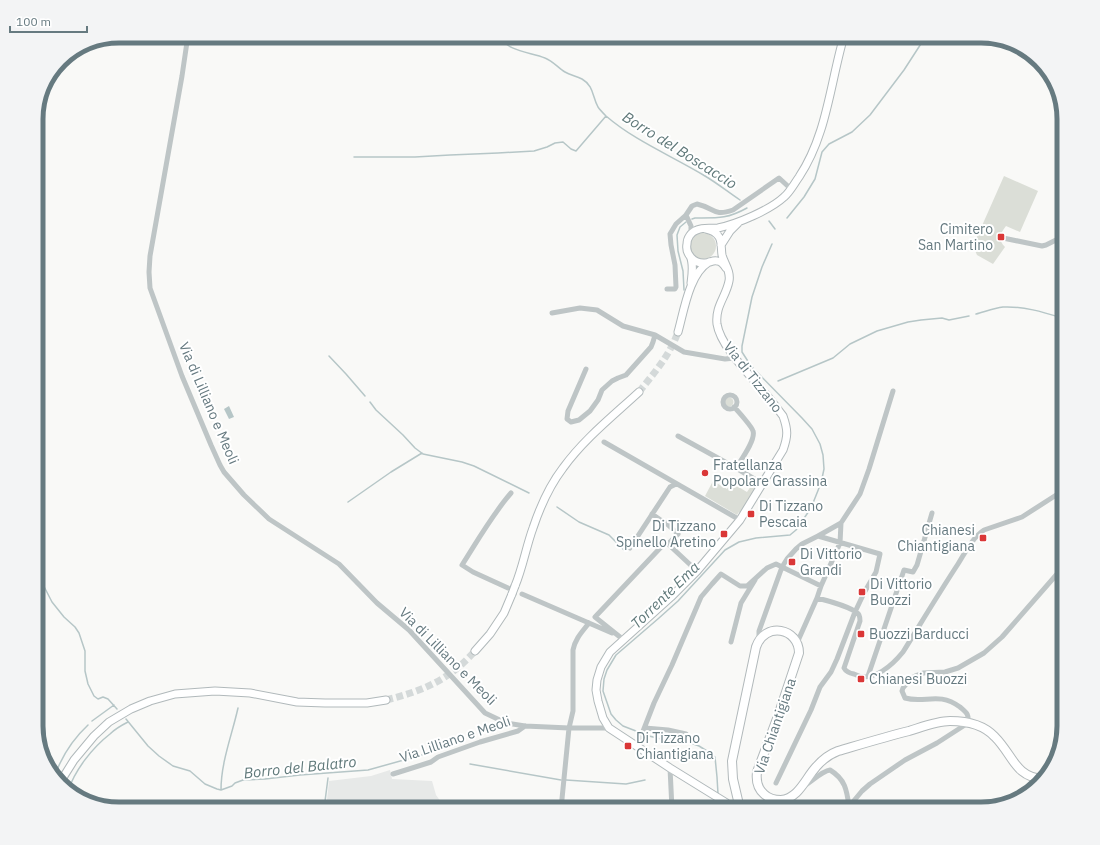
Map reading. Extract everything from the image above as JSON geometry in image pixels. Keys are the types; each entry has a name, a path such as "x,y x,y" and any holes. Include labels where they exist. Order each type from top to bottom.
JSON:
{"main road":[{"path":"678,332 690,291 697,274 703,266 719,255 721,246 730,231 738,223 777,203 791,189 803,170 816,144 830,96 842,43"},
{"path":"690,291 692,268 690,256 686,246 691,234 703,229 726,226 745,219"},
{"name":"Via di Tizzano","path":"609,728 603,718 596,690 597,680 601,668 610,652 622,638 671,597 697,571 740,520 783,450 786,441 787,427 783,416 735,358 717,326 719,306 727,290 730,275 722,255 721,246 717,235 712,231 703,229"},
{"path":"690,256 697,262 720,262 724,264 729,271"},
{"path":"475,651 490,634 504,613 533,528 553,483 575,453 639,392"},
{"path":"759,639 766,633 781,631 790,636 796,643"},
{"name":"Via Chiantigiana","path":"738,802 733,778 733,754 754,653 759,639"},
{"name":"Via Chiantigiana","path":"796,643 799,651 798,656 756,777 757,784 761,792 766,796 778,800 789,798 797,793 817,766 828,756 838,751 933,724 949,721 980,726 991,733 1000,742 1019,769 1025,774 1036,779"},
{"path":"64,778 74,760 94,736 109,722 131,709 150,701 174,694 215,691 250,693 297,702 367,703 386,700"},
{"path":"609,728 638,748 725,802"}],"street":[{"name":"Via di Lilliano e Meoli","path":"187,43 148,272 154,301 182,376 199,420 224,472 256,508 339,564 377,603 409,630 485,713 506,723 525,726 609,728"},
{"path":"667,290 675,289 676,287 675,265 670,234 676,224 686,215 692,206 697,204 707,207 714,212 725,213 733,210 779,178 791,189"},
{"path":"686,215 692,230 691,234"},
{"name":"Via di Tizzano","path":"690,223 695,228 703,229"},
{"path":"1003,238 1042,246 1057,240"},
{"path":"552,313 580,308 597,310 623,326 655,335 684,352 725,359 735,358"},
{"path":"586,369 568,411 567,419 571,422 579,420 590,411 598,400 602,390 607,385 626,375 651,347 655,335"},
{"path":"759,639 759,631 782,567 787,559 802,544 841,523 860,494 893,391"},
{"path":"734,406 753,430 754,436 736,468"},
{"path":"678,436 763,484"},
{"path":"604,442 740,520"},
{"path":"670,480 670,487"},
{"path":"630,548 670,487 676,484"},
{"path":"511,589 473,572 462,565 484,529 512,493"},
{"path":"817,598 839,604 858,613 860,616 860,621 844,665 845,670 862,677 882,670 896,660 903,652 940,592 980,533 984,530 1022,516 1057,494"},
{"path":"868,676 904,570 913,572 917,565 932,513"},
{"path":"622,638 595,617 663,545 668,544 678,534 666,522 652,514"},
{"path":"796,643 840,543 841,523"},
{"path":"776,783 808,717 820,687 831,672 837,659 855,612 876,572 880,554 818,536"},
{"path":"668,544 697,571"},
{"path":"638,748 654,703 701,597 721,574 740,586 746,586 767,568 776,564 821,586"},
{"path":"731,642 741,603 759,574"},
{"path":"853,802 870,784 905,760 937,744 968,723 968,715 954,704 942,699 905,698 902,691 908,682 915,676 923,673 945,672 958,668 984,653 1002,637 1057,574"},
{"path":"522,594 622,638"},
{"path":"562,802 573,711 573,650 577,638 589,623"},
{"name":"Via Lilliano e Meoli","path":"393,774 431,762 438,757 480,742 518,731 525,726"},
{"path":"645,729 668,730 686,734"},
{"path":"670,768 672,802"},
{"path":"801,787 830,770 844,783 848,796 848,802"}],"shaded area":[{"path":"1004,176 1038,191 1020,232 1006,226 1002,232 1000,239 1005,247 993,264 977,255 973,246"},
{"path":"703,233 712,237 716,246 712,255 703,259 694,255 690,246 694,237"},
{"path":"727,398 731,398 733,402 731,406 727,406 725,404 725,400"},
{"path":"229,406 234,417 229,419 224,409"},
{"path":"713,481 727,489 730,482 747,492 753,483 758,486 741,514 739,512 737,515 705,496"},
{"path":"390,770 392,779 432,781 436,795 441,802 327,802 329,781 371,776"}],"waterway":[{"name":"Borro del Boscaccio","path":"506,43 520,51 545,58 565,72 582,79 591,88 599,108 617,125 641,141 709,179 740,200"},
{"name":"Torrente Ema","path":"787,218 804,197 815,179 822,152 829,144 852,132 870,115 904,70 921,43"},
{"path":"354,157 415,157 534,151 555,143 563,142 571,149 576,151 606,116"},
{"path":"692,219 728,216 747,208"},
{"name":"Borro del Boscaccio","path":"769,221 775,229"},
{"path":"684,290 683,271 678,251 677,235 680,227 686,222"},
{"name":"Torrente Ema","path":"718,794 715,757 699,746 679,739 661,739 623,726 611,714 603,691 604,679 607,670 616,655 678,601 725,550 739,542 756,538 790,535 796,530 811,508 821,483 824,469 823,455 820,444 812,429 751,366 742,352 752,297 762,267 772,244"},
{"path":"976,314 1003,307 1018,307 1057,317"},
{"path":"778,381 833,358 850,344 877,331 908,322 942,318 949,320 969,316"},
{"path":"329,356 365,396"},
{"path":"370,402 376,410 423,454 474,466 529,493"},
{"path":"348,502 391,472 422,453"},
{"path":"557,507 579,522 609,535 624,550"},
{"name":"Borro del Balatro","path":"43,585 52,602 79,633 85,651 85,671 88,684 94,696 98,699 103,697 108,699 117,709"},
{"path":"92,721 114,705"},
{"path":"221,790 221,780 225,759 238,708"},
{"name":"Borro del Balatro","path":"126,719 148,746 159,756 173,766 190,771 205,784 221,790 243,780 368,770 429,753"},
{"path":"71,784 85,760 103,740 112,732 128,722"},
{"path":"57,770 68,748 88,725"},
{"name":"Borro del Balatro","path":"470,764 561,780"},
{"path":"325,802 328,778"},
{"name":"Borro del Balatro","path":"566,780 626,784 645,780"}],"tunnel":[{"path":"639,392 666,356 678,332"},
{"path":"386,700 412,693 435,683 455,670 475,651"}],"place":[{"name":"Cimitero San Martino","path":"1001,237"},
{"name":"Fratellanza Popolare Grassina","path":"705,473"},
{"name":"Di Tizzano Pescaia","path":"751,514"},
{"name":"Di Tizzano Spinello Aretino","path":"724,534"},
{"name":"Chianesi Chiantigiana","path":"983,538"},
{"name":"Di Vittorio Grandi","path":"792,562"},
{"name":"Di Vittorio Buozzi","path":"862,592"},
{"name":"Buozzi Barducci","path":"861,634"},
{"name":"Chianesi Buozzi","path":"861,679"},
{"name":"Di Tizzano Chiantigiana","path":"628,746"}]}
